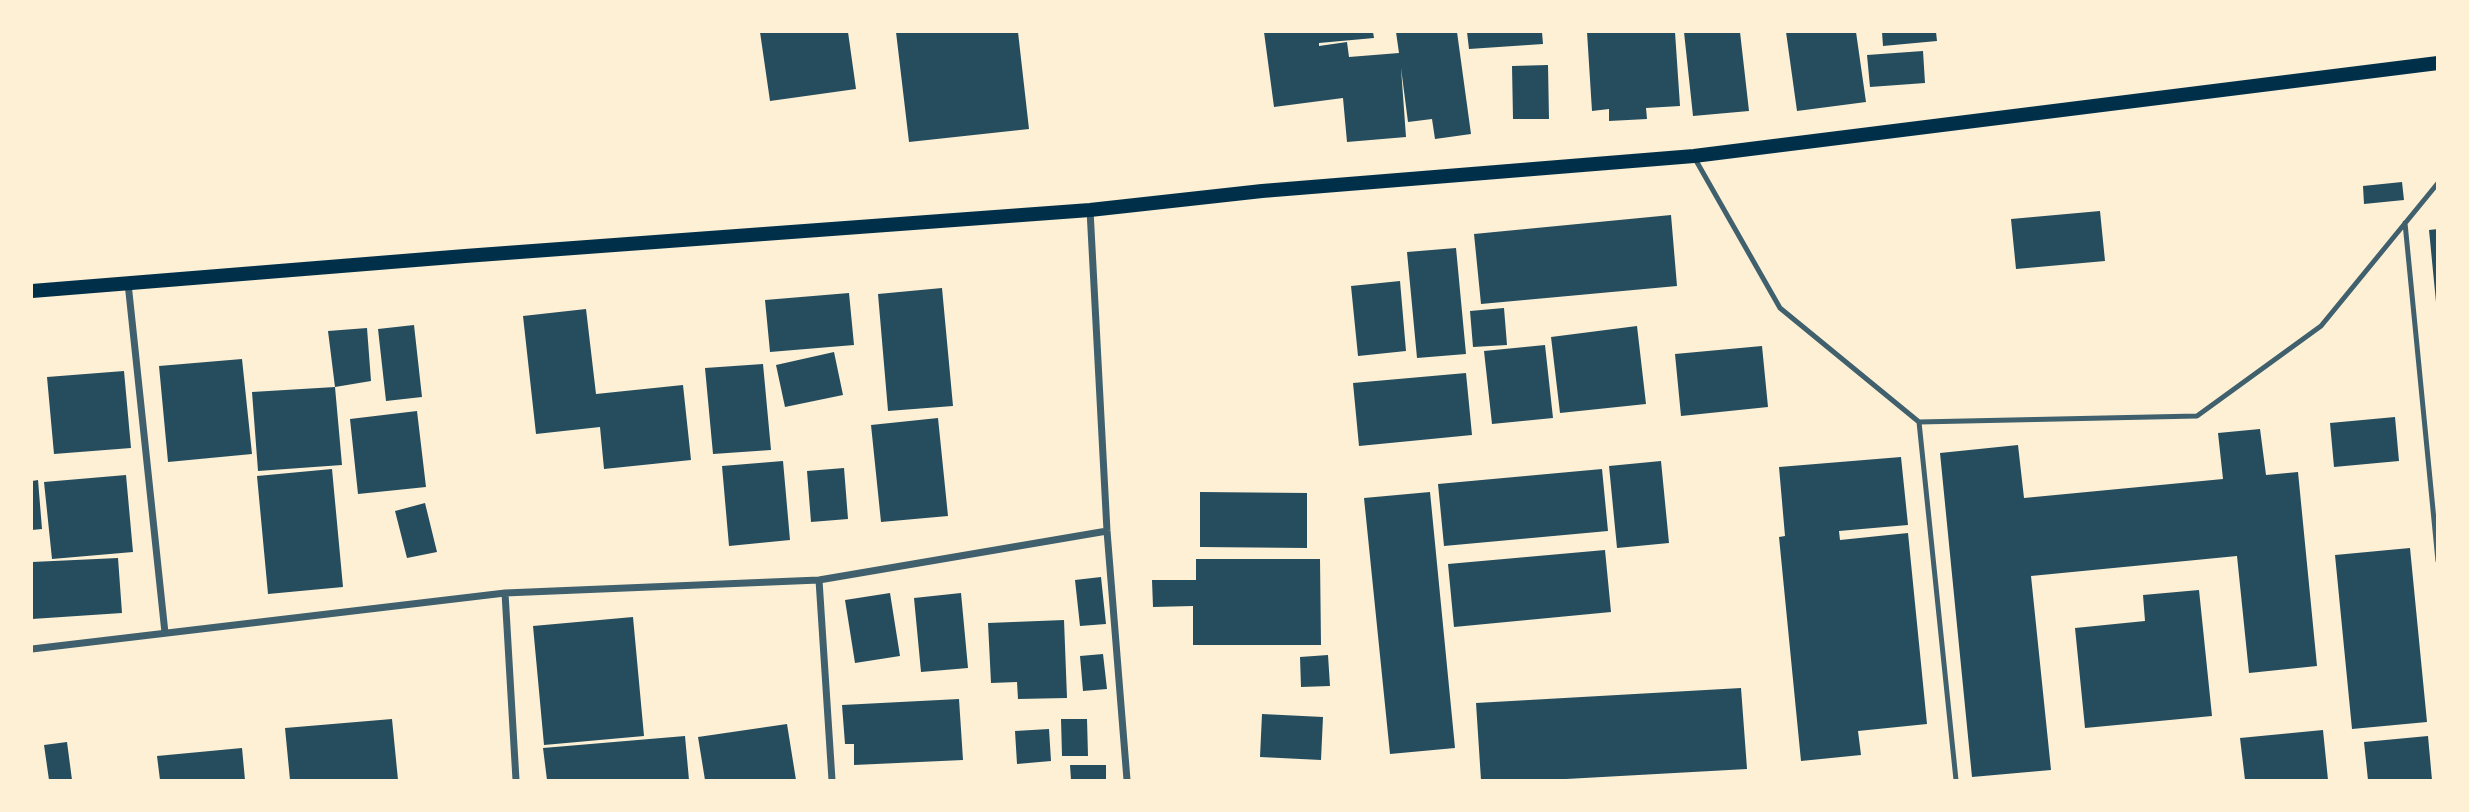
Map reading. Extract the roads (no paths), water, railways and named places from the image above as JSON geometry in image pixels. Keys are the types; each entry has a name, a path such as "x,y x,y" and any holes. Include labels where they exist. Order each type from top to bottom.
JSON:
{"main road":[{"path":"32,291 1090,210 1262,191 1694,156 2438,63"}],"street":[{"path":"1090,210 1107,531 1127,780"},
{"path":"128,284 165,634"},
{"path":"32,649 505,593 819,580 1107,531"},
{"path":"819,580 832,780"},
{"path":"505,593 516,780"}],"lane":[{"path":"1694,156 1780,308 1919,422 2197,416 2321,326 2438,183"},
{"path":"2405,223 2438,561"},
{"path":"1919,422 1956,780"}]}
